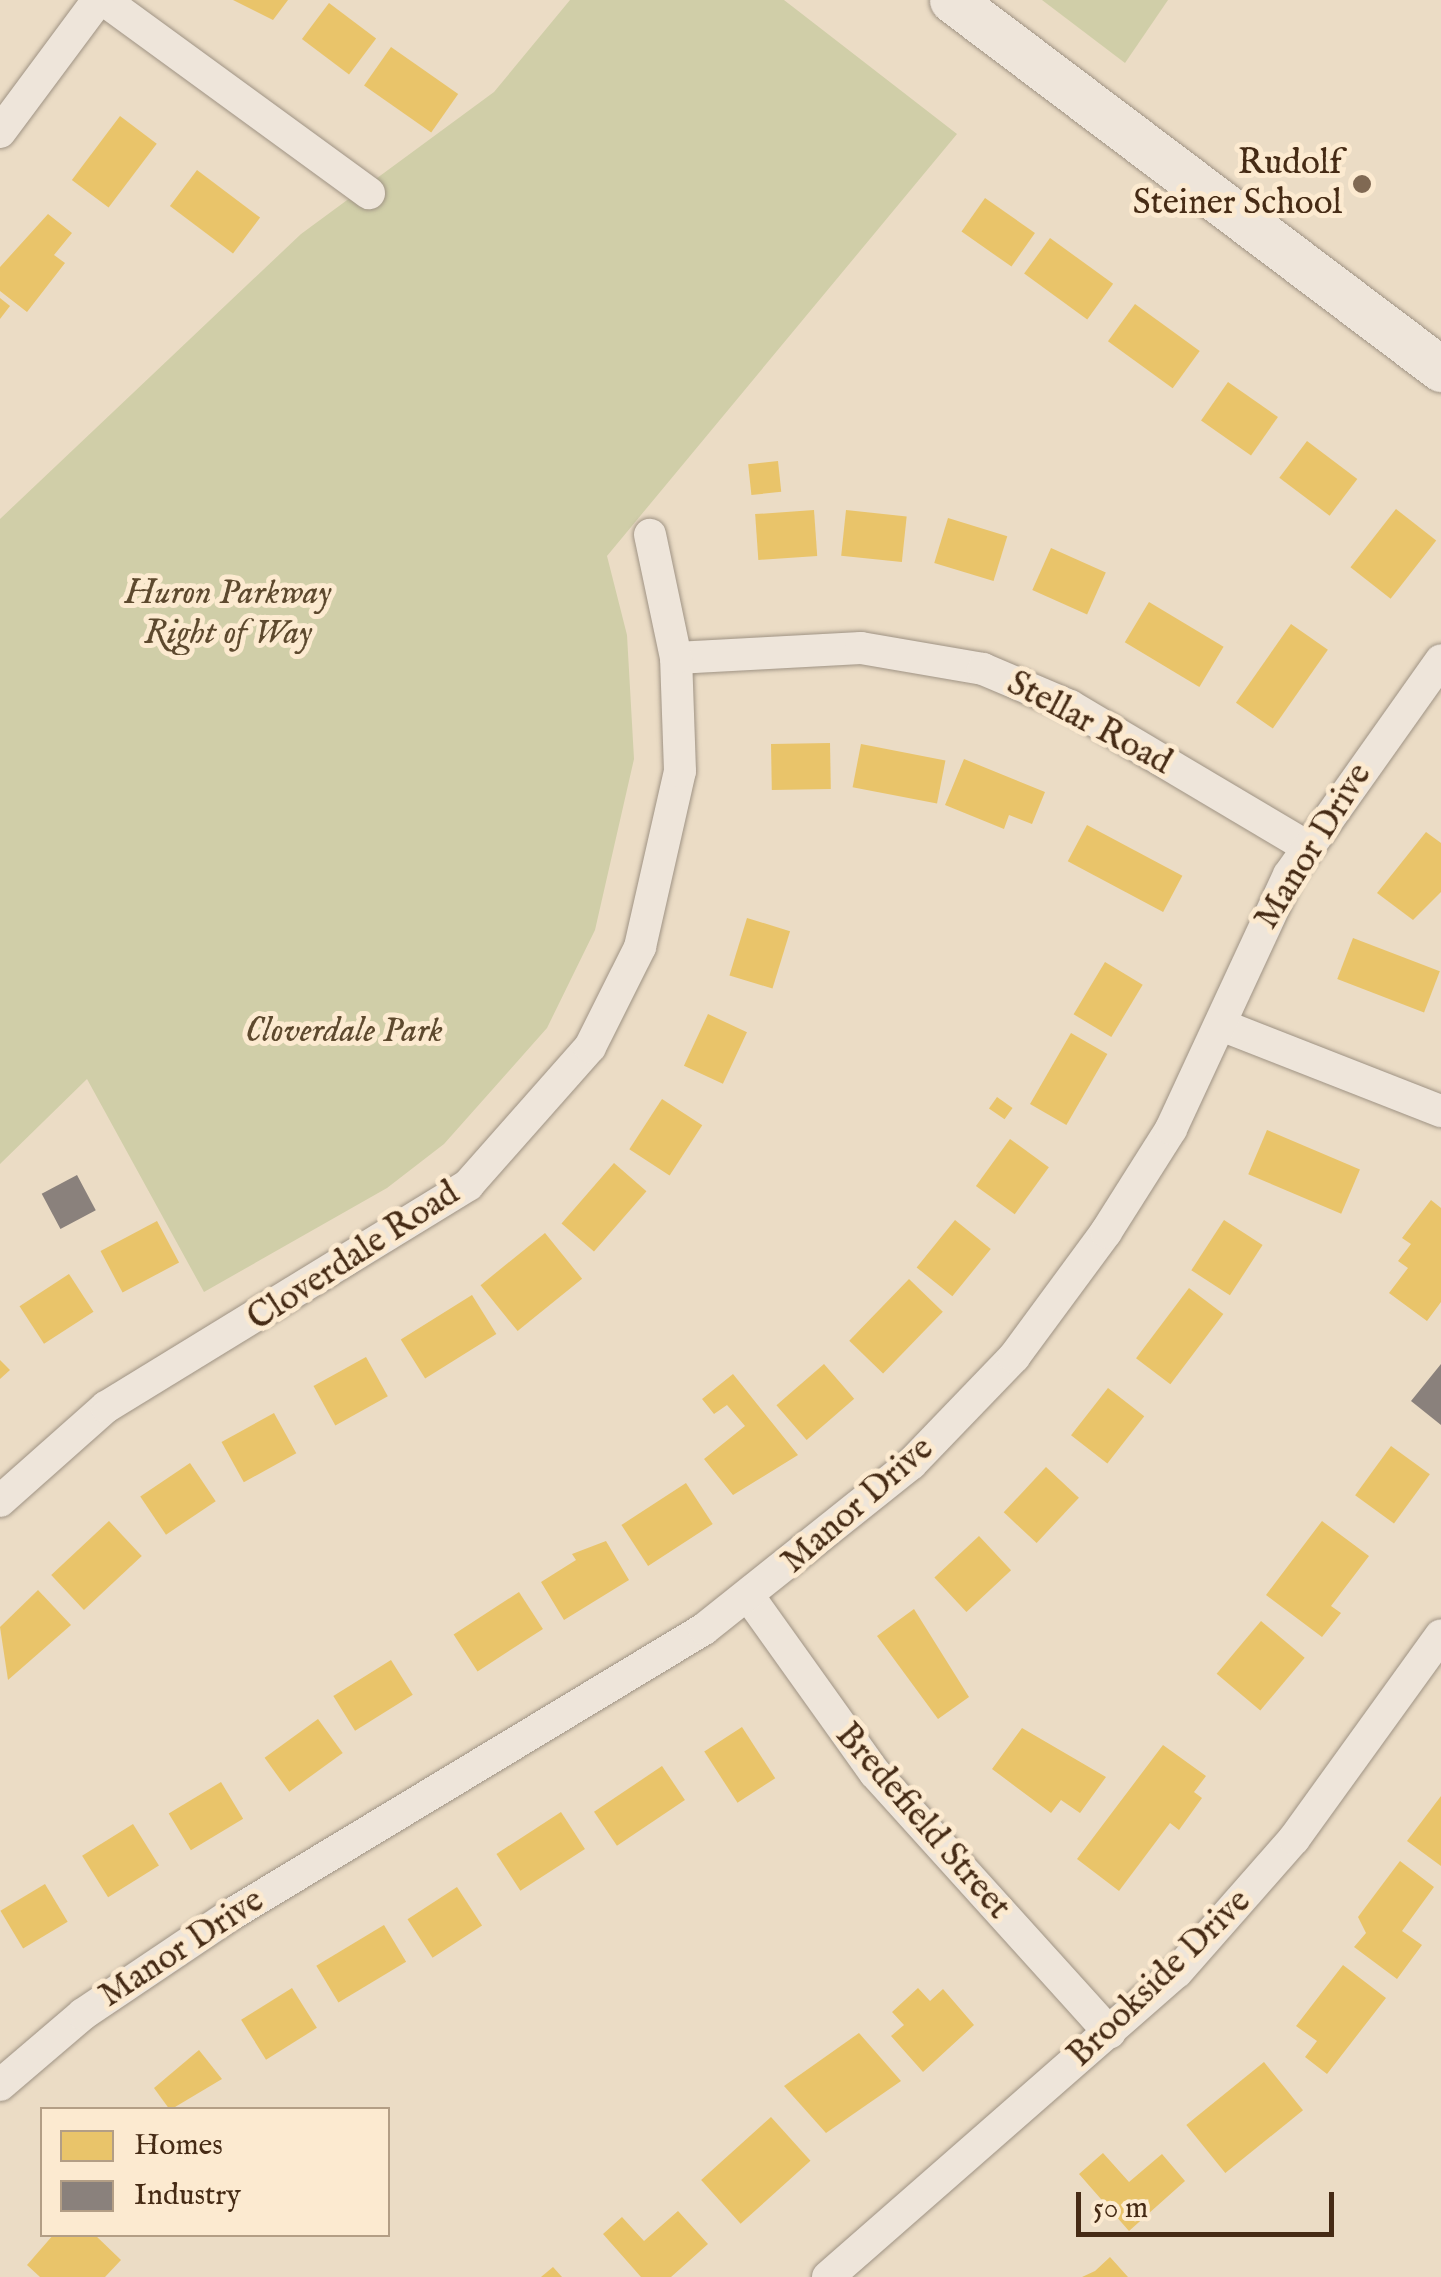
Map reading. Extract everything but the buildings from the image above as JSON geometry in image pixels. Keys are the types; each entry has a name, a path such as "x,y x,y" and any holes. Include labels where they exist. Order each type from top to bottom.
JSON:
{"main road":[{"path":"952,0 1441,369"}],"street":[{"path":"0,132 101,0 369,192"},
{"name":"Cloverdale Road","path":"0,1501 106,1407 422,1220 551,1100 614,1012 663,874 680,771 676,658 650,534"},
{"name":"Stellar Road","path":"676,658 861,648 983,670 1070,706 1306,846"},
{"name":"Manor Drive","path":"0,2084 83,2014 232,1914 750,1598 911,1464 1014,1357 1134,1188 1222,1025 1306,846 1441,660"},
{"path":"1222,1025 1441,1111"},
{"name":"Bredefield Street","path":"750,1598 876,1773 1110,2033"},
{"name":"Brookside Drive","path":"828,2277 1110,2033 1236,1910 1441,1635"}],"green space":[{"name":"Huron Parkway Right of Way","path":"570,0 784,0 957,134 607,556 627,635 634,759 595,930 547,1028 444,1144 387,1188 204,1292 87,1079 0,1164 0,519 301,234 494,92"},
{"path":"1042,0 1168,0 1125,63"}],"place":[{"name":"Rudolf Steiner School","path":"1362,184"}],"park label":[{"name":"Cloverdale Park","path":"344,1032"}]}
